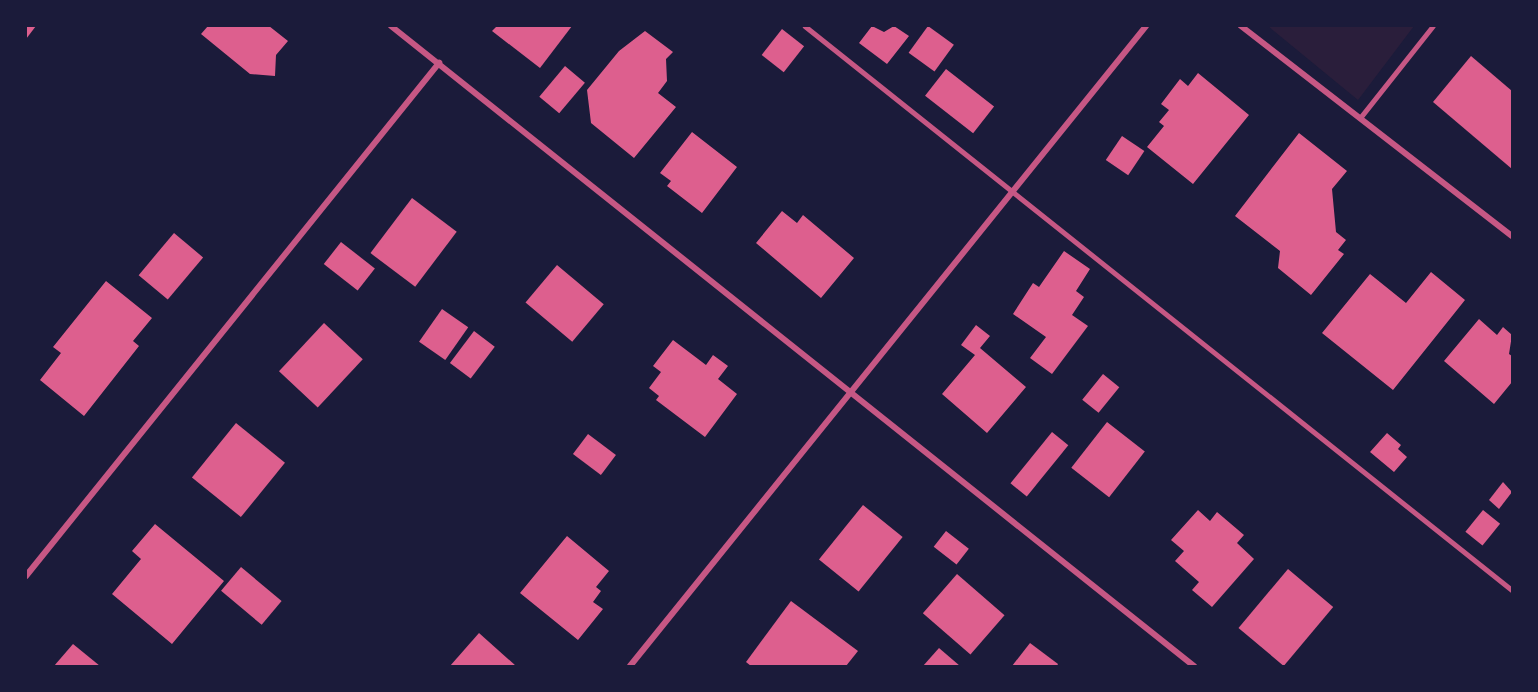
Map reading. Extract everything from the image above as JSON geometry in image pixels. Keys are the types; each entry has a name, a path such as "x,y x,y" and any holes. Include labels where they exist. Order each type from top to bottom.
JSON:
{"street":[{"path":"391,26 847,393 1194,666"},
{"path":"630,666 847,393 1146,26"},
{"path":"1241,26 1512,237"},
{"path":"26,576 439,63"}],"lane":[{"path":"805,26 1512,590"},
{"path":"1360,118 1433,26"}],"shaded area":[{"path":"1268,26 1414,26 1358,100"}],"building":[{"path":"26,26 36,26 26,39"},
{"path":"208,26 269,26 288,41 276,55 275,76 250,74 201,34"},
{"path":"497,26 572,26 540,68 492,31"},
{"path":"872,26 884,32 894,26 909,36 887,64 859,43"},
{"path":"928,26 954,45 934,72 909,53"},
{"path":"782,29 804,46 784,72 762,55"},
{"path":"645,31 673,52 666,59 667,81 658,93 676,107 634,158 591,123 587,90 619,51"},
{"path":"1471,56 1512,91 1512,169 1433,102"},
{"path":"565,66 585,83 559,113 539,97"},
{"path":"946,69 994,107 973,133 925,96"},
{"path":"1198,73 1249,115 1193,184 1147,147 1164,126 1159,122 1169,110 1161,104 1180,79 1188,86"},
{"path":"692,132 737,167 702,213 667,186 671,181 660,173"},
{"path":"1299,133 1347,171 1332,189 1336,232 1346,240 1338,250 1344,254 1311,295 1278,268 1280,251 1235,216"},
{"path":"1122,136 1144,151 1128,175 1106,160"},
{"path":"412,198 457,232 415,287 370,253"},
{"path":"782,211 797,223 803,215 854,258 821,298 756,243"},
{"path":"174,233 203,257 168,300 139,275"},
{"path":"341,242 375,268 358,291 324,264"},
{"path":"1064,251 1090,269 1076,291 1084,297 1072,315 1088,326 1052,374 1030,358 1046,337 1013,314 1033,283 1039,287"},
{"path":"557,265 604,304 572,342 526,303"},
{"path":"1431,272 1465,300 1393,390 1322,333 1370,274 1406,303"},
{"path":"106,281 152,318 133,341 139,346 84,416 40,380 61,353 53,347"},
{"path":"442,309 468,327 445,360 419,342"},
{"path":"1479,319 1497,335 1503,327 1512,335 1509,354 1512,356 1512,382 1494,404 1444,361"},
{"path":"324,323 363,359 318,407 279,371"},
{"path":"976,325 990,336 980,348 1026,387 987,433 942,394 975,355 961,345"},
{"path":"474,331 495,347 471,379 450,363"},
{"path":"673,340 706,365 713,355 728,366 718,379 737,394 705,437 656,400 659,396 649,388 661,372 653,366"},
{"path":"1103,374 1119,387 1099,413 1082,400"},
{"path":"1107,422 1145,452 1109,497 1071,468"},
{"path":"236,423 285,463 241,517 192,477"},
{"path":"1052,432 1068,445 1027,497 1010,483"},
{"path":"1387,433 1401,445 1398,449 1407,457 1394,472 1370,452"},
{"path":"588,434 616,455 601,475 573,454"},
{"path":"1503,482 1512,492 1499,509 1489,500"},
{"path":"863,505 903,537 859,591 819,559"},
{"path":"1198,510 1210,521 1217,512 1244,535 1237,543 1254,559 1212,607 1192,590 1199,582 1175,561 1184,551 1171,540"},
{"path":"1483,510 1500,524 1482,546 1465,532"},
{"path":"155,524 224,581 172,644 112,594 141,559 132,551"},
{"path":"946,531 969,549 957,565 934,547"},
{"path":"567,536 609,571 596,587 601,591 593,602 603,609 578,640 520,593"},
{"path":"241,567 282,601 262,625 221,591"},
{"path":"1288,569 1333,607 1284,666 1239,628"},
{"path":"957,574 1005,615 970,655 923,613"},
{"path":"791,601 858,651 846,666 751,666 746,662"},
{"path":"479,633 516,666 450,666"},
{"path":"1030,643 1058,664 1057,666 1012,666"},
{"path":"73,644 100,666 54,666"},
{"path":"939,648 960,666 923,666"}]}
